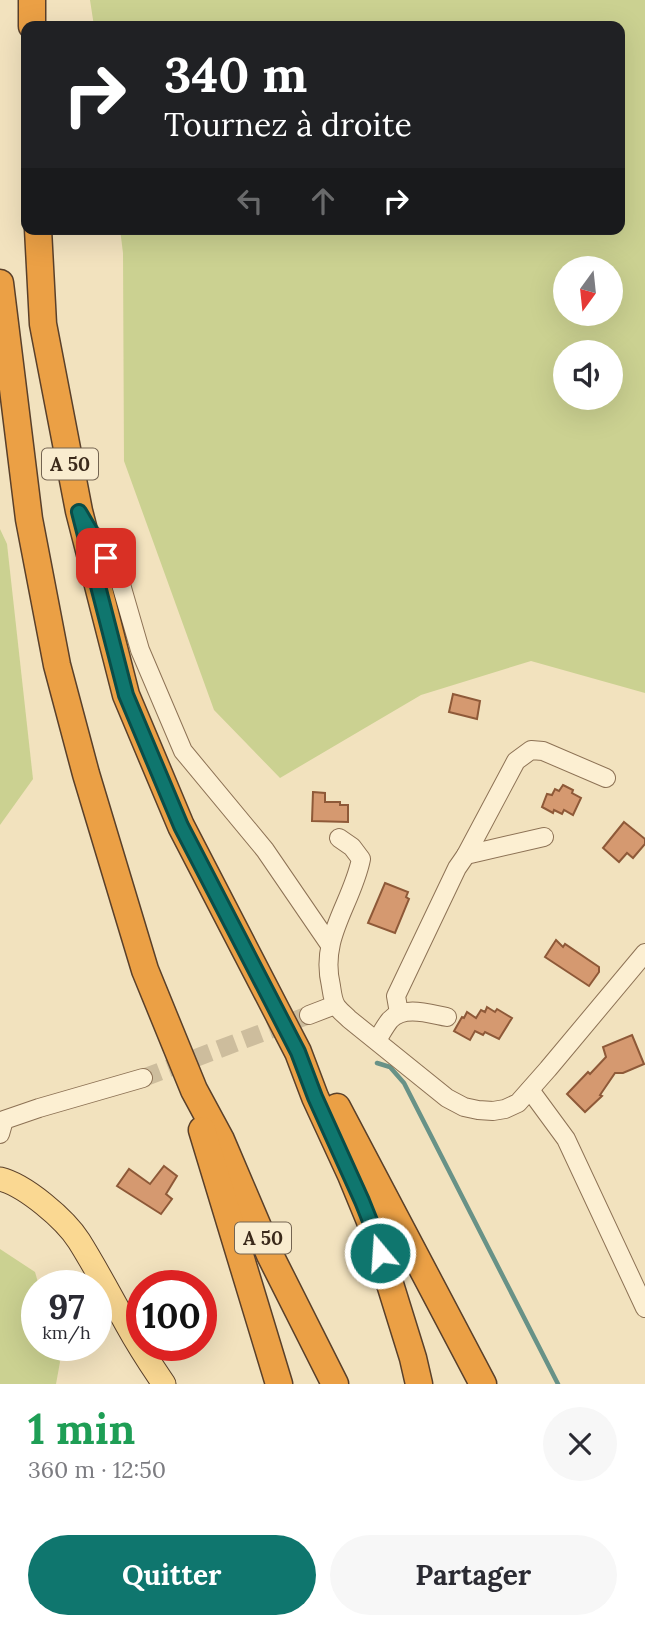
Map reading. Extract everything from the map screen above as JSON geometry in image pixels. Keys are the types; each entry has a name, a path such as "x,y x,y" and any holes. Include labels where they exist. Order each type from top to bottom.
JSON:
{"highway":[{"path":"32,0 32,21"},
{"name":"A 50","path":"38,235 43,324 79,512 126,695 181,826 298,1052 328,1091 483,1384"},
{"name":"A 50","path":"0,283 29,519 57,665 86,774 145,970 194,1090 222,1140 270,1255 335,1384"},
{"path":"298,1052 372,1226 419,1384"},
{"path":"194,1090 204,1142 279,1384"}],"main road":[{"path":"0,1179 26,1190 78,1238 139,1347 164,1384"}],"street":[{"path":"79,512 120,581 140,650 183,751 265,850 330,945"},
{"path":"399,1013 396,996 457,868 516,761 531,750 542,751 606,778"},
{"path":"466,855 544,837"},
{"path":"339,838 352,847 361,859 358,875 340,913 330,945 328,976 335,1005 447,1098 464,1107 493,1111 518,1103 645,953"},
{"path":"309,1015 335,1005"},
{"path":"377,1040 390,1020 399,1013 416,1012 447,1017"},
{"path":"0,1134 4,1120 143,1078"},
{"path":"530,1090 566,1139 645,1308"}],"green space":[{"path":"90,0 645,0 645,693 531,661 421,695 280,778 214,710 124,461 121,235 625,235 625,21 93,21"},
{"path":"0,529 7,544 33,779 0,825"},
{"path":"0,1249 32,1270 21,1270 21,1361 60,1362 56,1384 0,1384"}],"building":[{"path":"453,694 480,701 477,719 449,712"},
{"path":"563,785 581,798 573,815 564,810 562,814 554,810 553,813 542,807 547,794 552,795 555,789 559,791"},
{"path":"313,792 325,793 325,802 348,805 348,822 312,821"},
{"path":"624,822 645,839 645,844 633,858 627,853 619,862 603,848"},
{"path":"385,883 408,892 406,897 409,899 395,933 368,923"},
{"path":"556,940 563,947 565,944 599,967 599,972 589,986 545,957"},
{"path":"487,1007 495,1012 497,1009 512,1018 499,1039 485,1032 483,1035 475,1031 470,1040 454,1031 467,1012 476,1018 481,1010 485,1012"},
{"path":"632,1035 644,1064 623,1073 615,1073 600,1095 602,1096 585,1112 567,1094 606,1057 603,1047"},
{"path":"164,1166 177,1176 166,1194 172,1199 161,1214 117,1186 129,1169 150,1184"}],"waterway":[{"path":"377,1063 390,1067 404,1083 558,1384"}],"tunnel":[{"path":"143,1078 309,1015"}],"route":[{"path":"106,558 79,512 126,695 181,826 298,1052 315,1097 362,1201 380,1253"}]}
